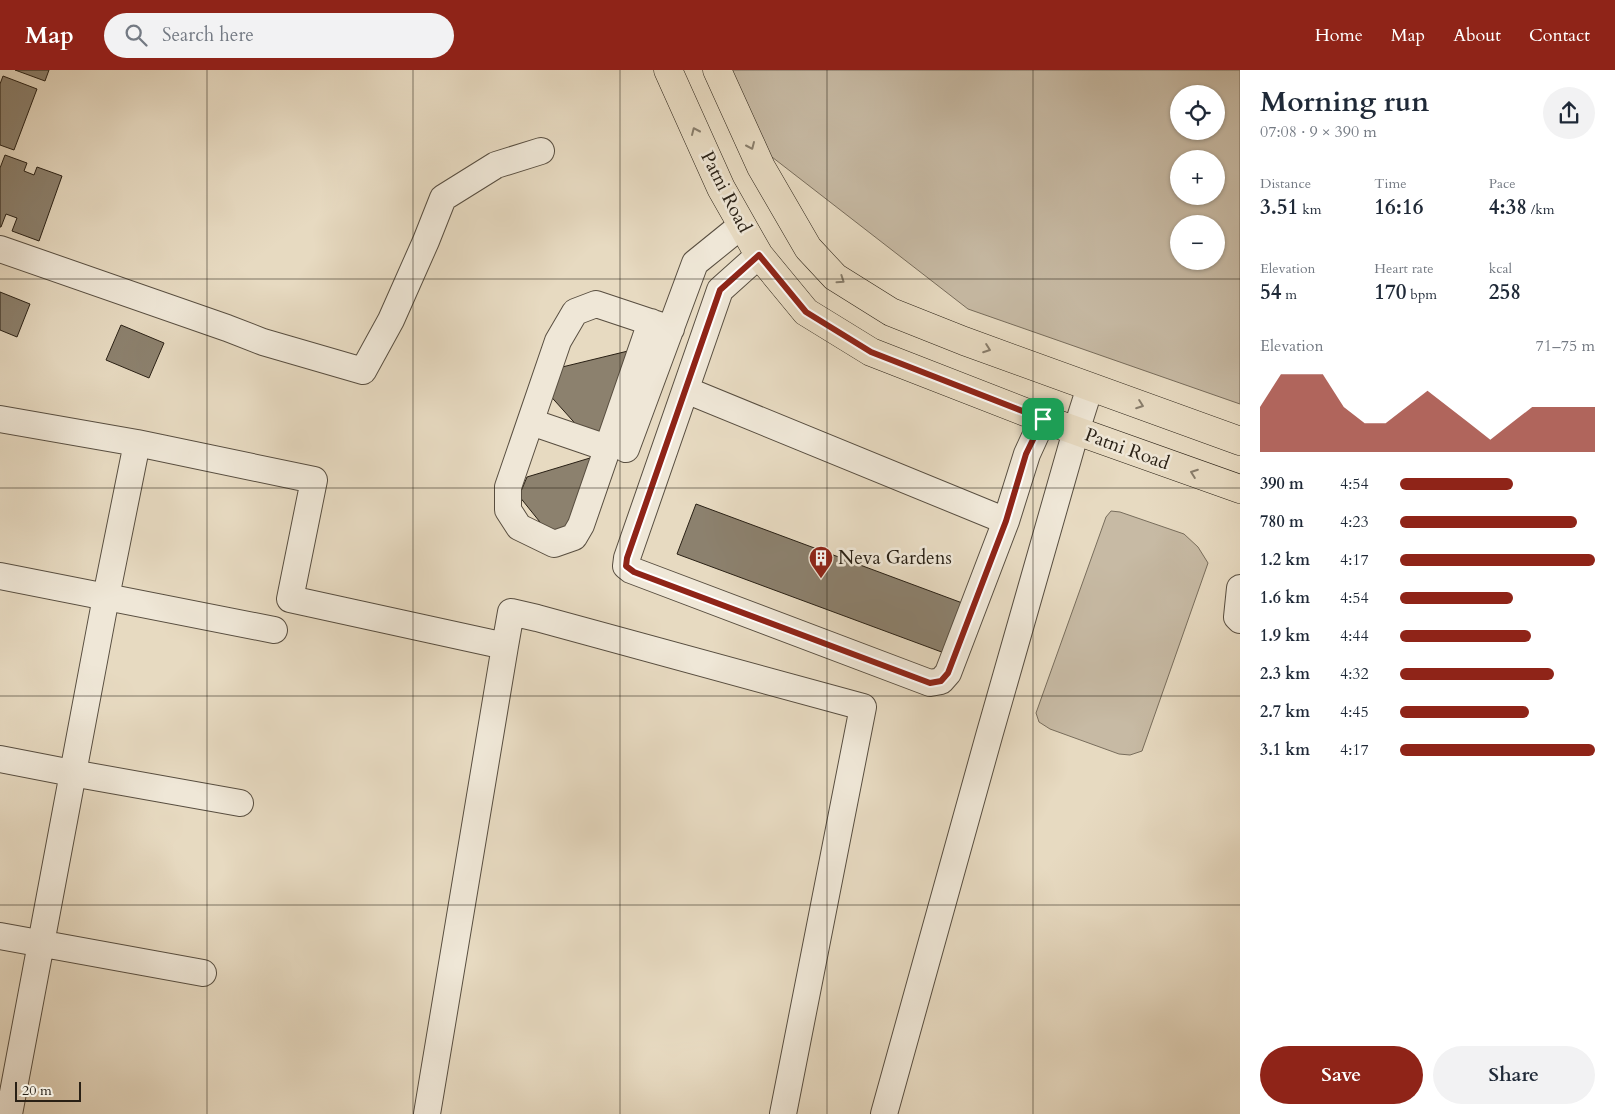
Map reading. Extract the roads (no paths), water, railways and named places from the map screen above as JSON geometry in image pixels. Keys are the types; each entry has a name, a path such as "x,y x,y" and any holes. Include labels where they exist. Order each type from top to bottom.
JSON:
{"main road":[{"name":"Patni Road","path":"668,70 722,188 759,255 806,312 871,352 1043,419 1240,489"},
{"path":"717,70 761,167 808,248 835,277 891,312 964,341 1240,441"}],"street":[{"path":"0,249 262,342 363,371 391,320 443,198 496,165 541,151"},
{"path":"594,534 607,448 661,325 695,263 742,225"},
{"path":"759,255 720,290 627,558 626,566 634,572 930,683 941,681 948,673 1006,521 1026,454 1043,419"},
{"path":"596,304 661,325 600,495 574,536 554,544 519,527 508,510 508,487 558,340 575,312 596,304"},
{"path":"884,1114 989,736 1090,387"},
{"path":"686,390 1006,521"},
{"path":"0,419 137,443 314,480 290,599 506,646"},
{"path":"530,422 607,448"},
{"path":"9,1114 72,773 137,443"},
{"path":"0,576 274,630"},
{"path":"1240,588 1237,616 1240,620"},
{"path":"427,1114 511,612 863,707 783,1114"},
{"path":"0,758 240,803"},
{"path":"0,936 203,973"}],"place":[{"name":"Neva Gardens","path":"821,579"}]}
